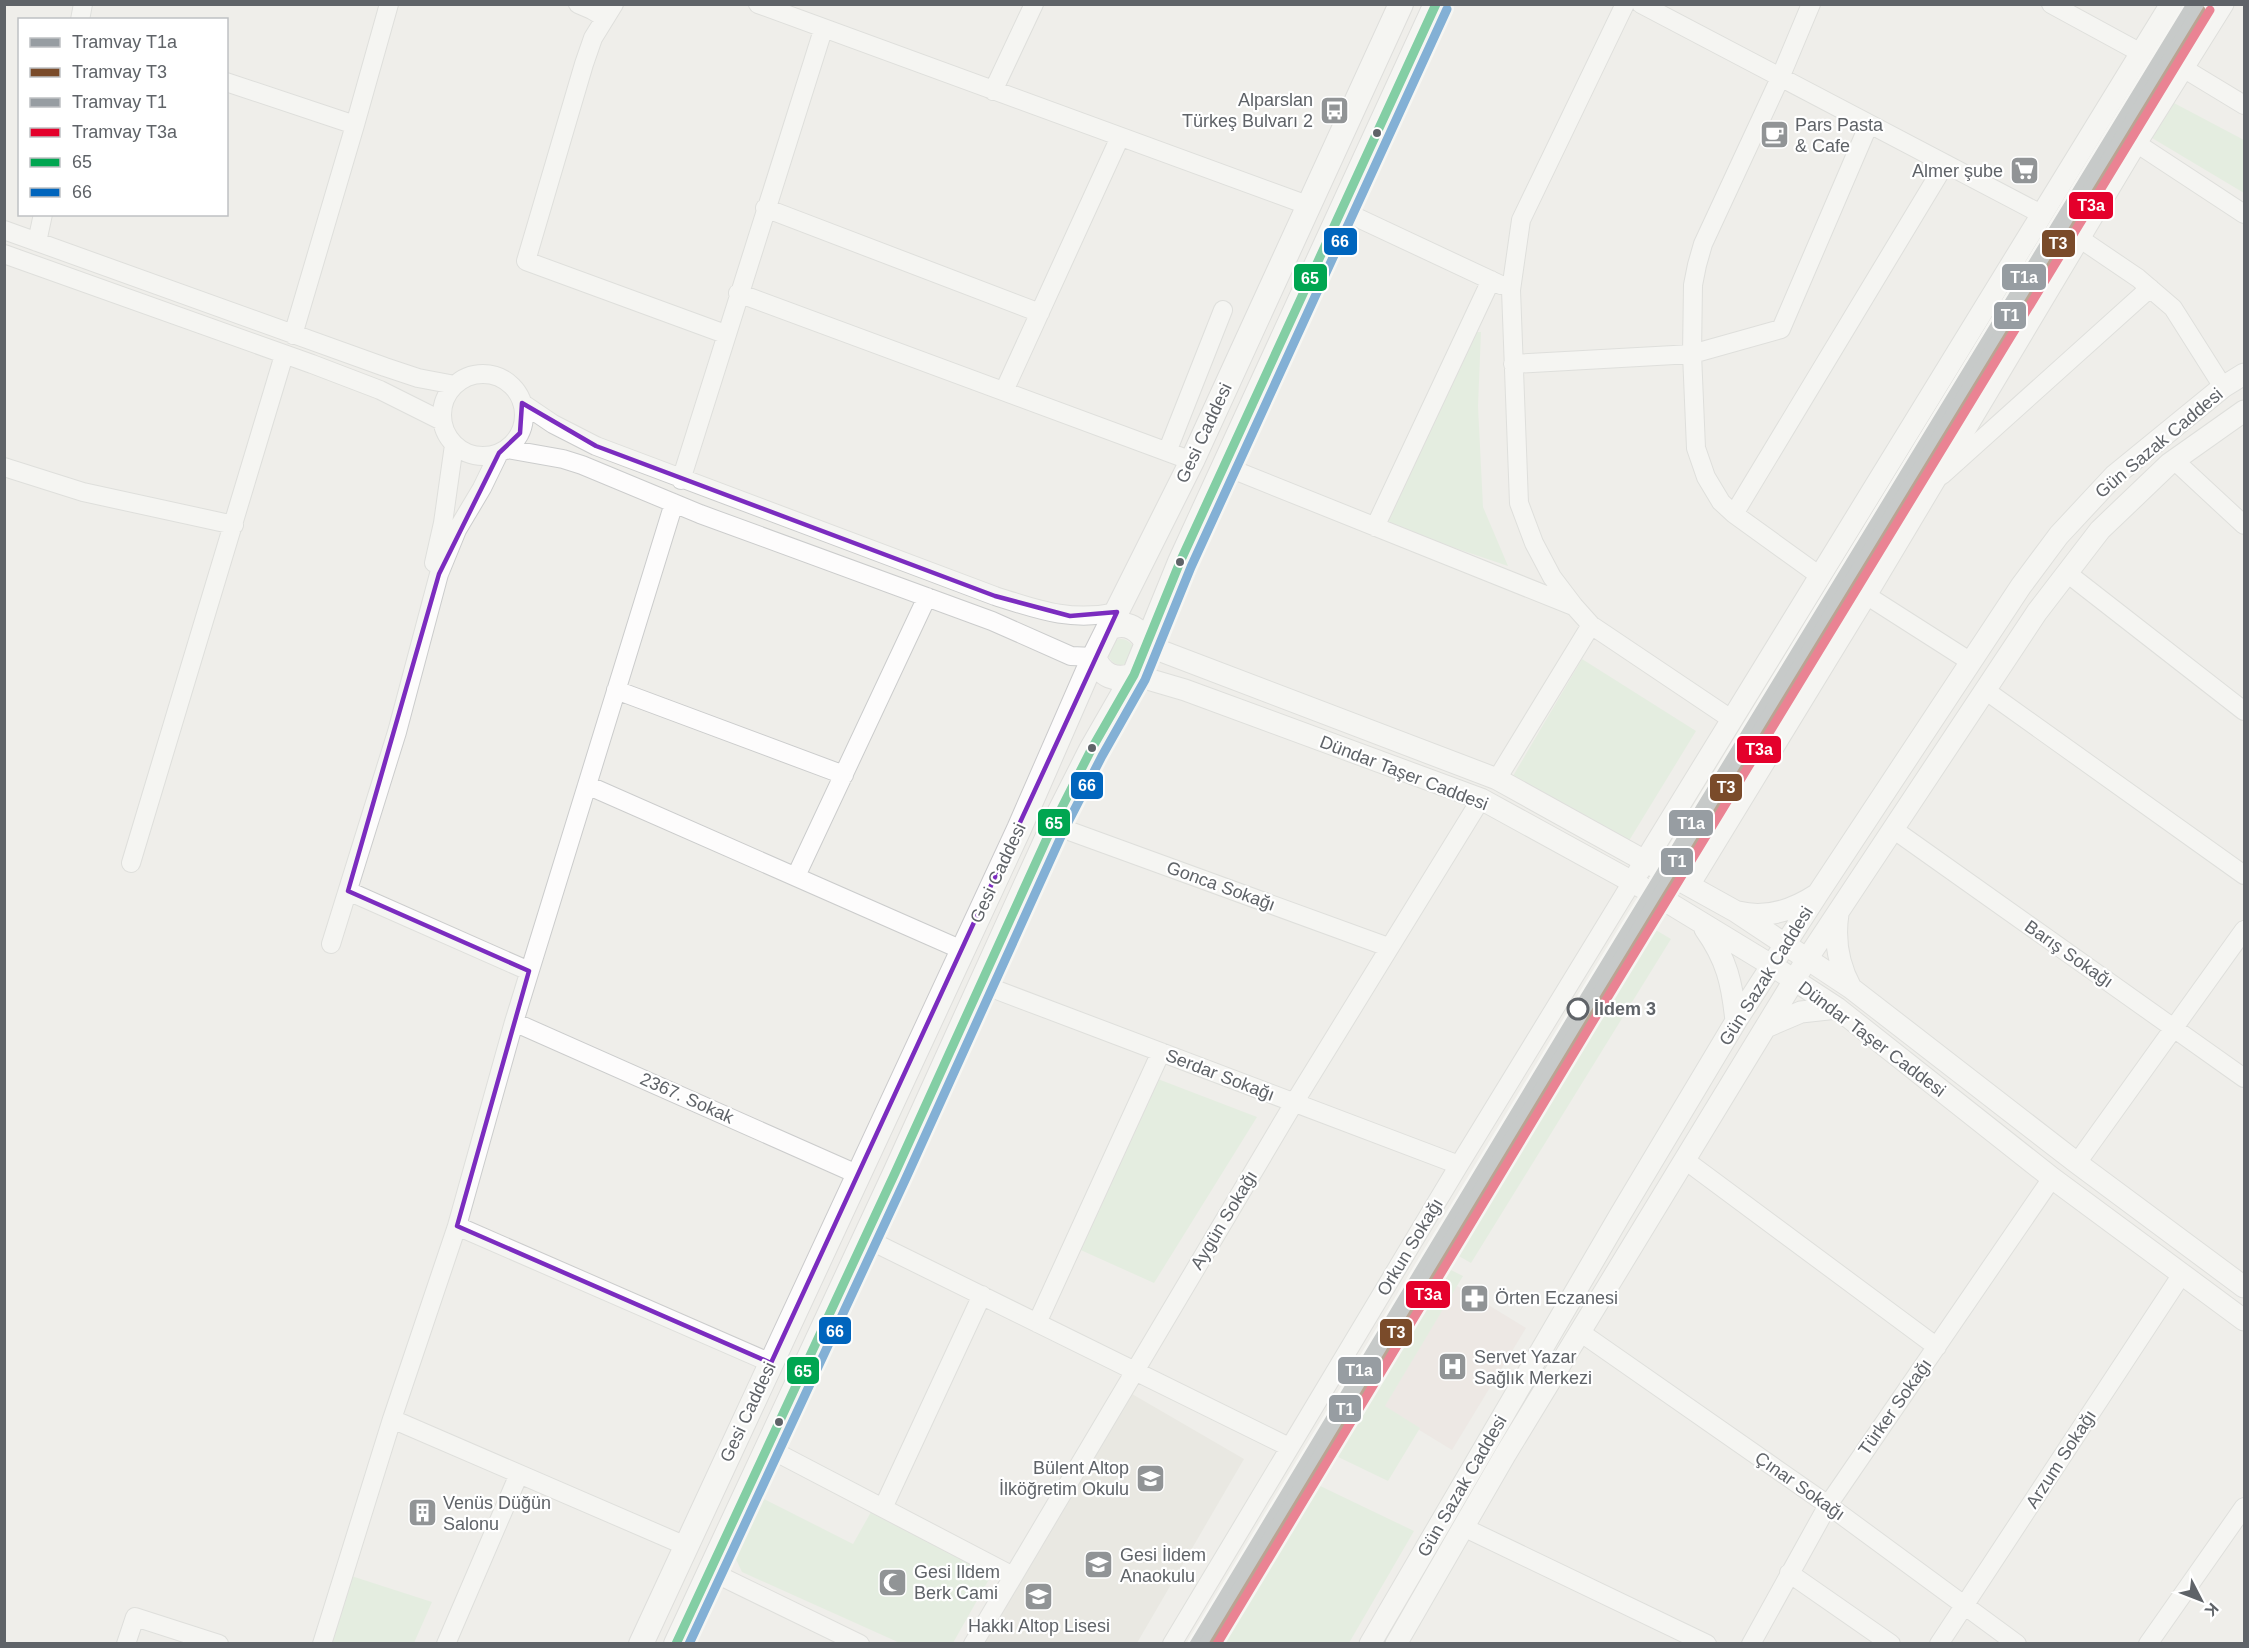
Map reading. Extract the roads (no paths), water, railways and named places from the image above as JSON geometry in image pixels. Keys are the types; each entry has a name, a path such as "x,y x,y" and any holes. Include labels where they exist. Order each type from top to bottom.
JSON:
{"main road":[{"name":"Gesi Caddesi","path":"641,1644 1019,829 1094,657 1192,461 1401,4"},
{"name":"Gesi Caddesi","path":"1148,646 1180,562 1436,4"},
{"path":"1094,657 1097,665 1110,677 1126,678 1134,675 1148,646 1144,638 1132,627 1113,620"},
{"name":"Gesi Caddesi","path":"676,1644 865,1238 1053,825 1091,750 1134,675"}],"street":[{"path":"293,335 356,125 389,4"},
{"path":"578,4 592,10 610,11 593,38 584,64 526,261 725,334"},
{"path":"758,4 823,30 1310,206"},
{"path":"993,91 1034,4"},
{"path":"1625,4 1521,220 1511,290 1519,503 1534,543 1546,566 1574,606 1592,624 1731,719"},
{"path":"1641,4 2041,214"},
{"path":"1811,4 1780,78 1703,244 1693,285 1692,354 1695,432 1700,463 1713,490 1734,514 1820,576"},
{"path":"2050,4 2141,53"},
{"path":"1632,882 2171,4"},
{"path":"1689,885 1866,595 2136,143 2223,4"},
{"path":"681,480 725,334 823,30"},
{"path":"2183,68 2244,105"},
{"path":"228,83 356,125"},
{"path":"1514,364 1692,354 1781,329 1869,124"},
{"path":"1004,391 1120,137"},
{"path":"2136,143 2244,214"},
{"path":"1734,514 1945,164"},
{"path":"765,208 1040,313"},
{"path":"1341,210 1511,290"},
{"path":"37,242 43,216"},
{"path":"4,230 418,378 455,385"},
{"path":"2079,238 2138,278 2173,308 2223,387"},
{"path":"4,254 380,390 442,421"},
{"path":"1375,527 1491,280"},
{"path":"1933,483 2150,288"},
{"path":"738,293 1192,461"},
{"path":"1167,452 1223,310"},
{"path":"130,863 284,355"},
{"name":"Gün Sazak Caddesi","path":"1370,1644 1608,1235 1736,1021 2040,560 2086,505 2114,476 2223,387 2244,374"},
{"path":"331,944 397,732 426,618 447,552 461,523 503,451 515,441 524,423 522,403 512,386 495,376 474,375 455,385 444,403 442,421 454,445 469,454 479,456 503,451 554,457 582,465 674,503 993,621 1071,656 1094,657"},
{"path":"522,403 581,439 681,480 995,597 1055,615 1101,615 1113,620"},
{"name":"Gün Sazak Caddesi","path":"1396,1644 1580,1332 1807,959 2037,612 2100,531 2174,460 2244,411"},
{"path":"426,618 454,445"},
{"path":"2174,460 2244,525"},
{"path":"1224,466 1574,606"},
{"path":"4,467 84,492 234,525"},
{"path":"322,1644 392,1419 457,1226 514,1022 674,503"},
{"path":"2067,573 2244,711"},
{"path":"1866,595 1971,662"},
{"path":"796,876 927,597"},
{"path":"1497,779 1592,624"},
{"name":"Dündar Taşer Caddesi","path":"1148,646 1497,779 1735,911 1851,988 2077,1163 2244,1287"},
{"name":"Dündar Taşer Caddesi","path":"1134,675 1185,690 1481,799 1632,882 1772,965 1837,1008 2052,1178 2244,1320"},
{"path":"616,690 844,775"},
{"path":"1985,690 2244,875"},
{"path":"587,785 962,950"},
{"name":"Aygün Sokağı","path":"973,1644 1294,1103 1481,799"},
{"name":"Gonca Sokağı","path":"1053,825 1388,947"},
{"name":"Barış Sokağı","path":"1893,829 2244,1078"},
{"name":"Orkun Sokağı","path":"1172,1644 1459,1165 1632,882"},
{"path":"348,891 530,971"},
{"path":"1735,911 1756,915 1777,912 1798,906 1817,895"},
{"path":"1838,911 1836,925 1838,953 1851,988"},
{"path":"1701,923 1718,948 1730,978 1736,1021"},
{"path":"2077,1163 2244,930"},
{"name":"Serdar Sokağı","path":"981,984 1459,1165"},
{"path":"1766,1028 1801,1012 1837,1008"},
{"name":"2367. Sokak","path":"514,1022 859,1175"},
{"path":"1037,1323 1161,1052"},
{"path":"1685,1160 1937,1347"},
{"name":"Türker Sokağı","path":"1751,1644 1827,1505 2052,1178"},
{"path":"457,1226 771,1363"},
{"path":"865,1238 1289,1447"},
{"name":"Arzum Sokağı","path":"1939,1644 2182,1274"},
{"path":"883,1508 982,1295"},
{"name":"Çınar Sokağı","path":"1580,1332 1827,1505 2017,1644"},
{"path":"392,1419 686,1546"},
{"path":"768,1448 1013,1576"},
{"path":"446,1644 519,1474"},
{"path":"2148,1644 2244,1507"},
{"path":"1463,1527 1707,1644"},
{"path":"710,1572 860,1644"},
{"path":"1789,1573 1891,1644"},
{"path":"126,1644 135,1617 219,1644"}],"tram line":[{"name":"T1a","path":"1194,1644 1578,1008 2191,4"},
{"name":"T1","path":"1203,1644 1585,1012 2200,4"},
{"name":"T3","path":"1208,1644 1588,1014 2201,10"},
{"name":"T3a","path":"1217,1644 1595,1018 2210,10"}],"place":[{"name":"Alparslan Türkeş Bulvarı 2","path":"1334,110"},
{"name":"Pars Pasta & Cafe","path":"1774,135"},
{"name":"Almer şube","path":"2024,171"},
{"name":"İldem 3","path":"1578,1009"},
{"name":"Örten Eczanesi","path":"1474,1298"},
{"name":"Servet Yazar Sağlık Merkezi","path":"1453,1367"},
{"name":"Bülent Altop İlköğretim Okulu","path":"1150,1478"},
{"name":"Venüs Düğün Salonu","path":"422,1513"},
{"name":"Gesi İldem Anaokulu","path":"1099,1565"},
{"name":"Gesi Ildem Berk Cami","path":"893,1582"},
{"name":"Hakkı Altop Lisesi","path":"1039,1597"}]}
